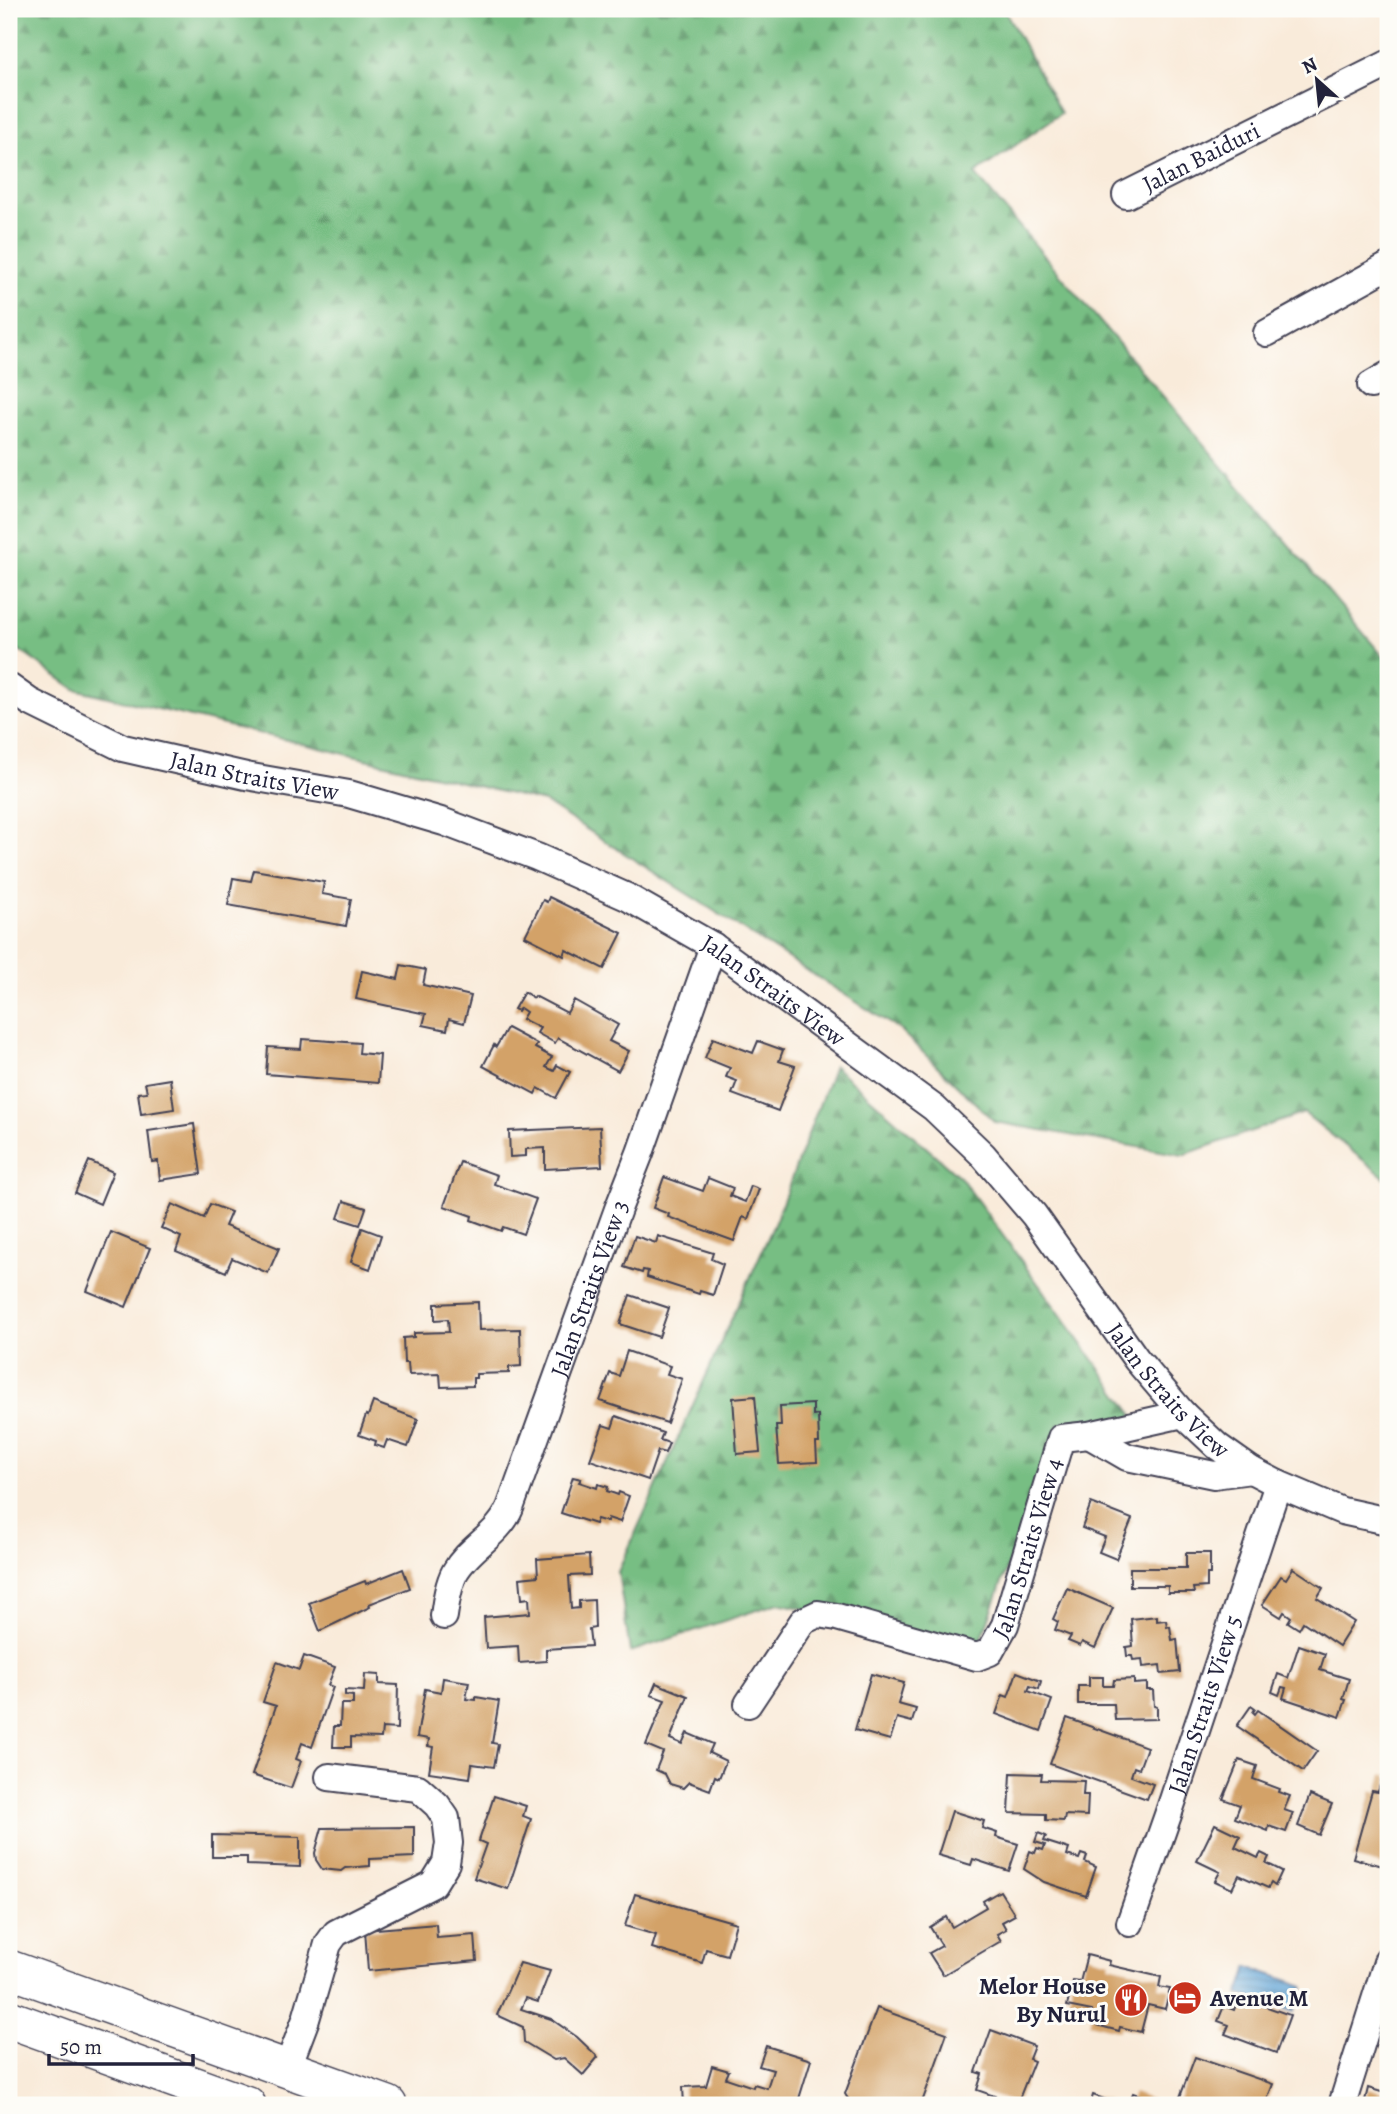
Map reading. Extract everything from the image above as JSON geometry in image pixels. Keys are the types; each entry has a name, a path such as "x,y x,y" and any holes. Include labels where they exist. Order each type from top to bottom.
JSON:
{"highway":[{"path":"9,1969 388,2105"},
{"path":"9,2019 247,2105"}],"street":[{"name":"Jalan Baiduri","path":"1126,195 1388,64"},
{"path":"1267,333 1388,266"},
{"name":"Jalan Straits View","path":"9,687 30,702 124,748 246,776 349,794 444,822 537,857 627,897 713,946 934,1108 983,1155 1034,1215 1137,1360 1183,1414 1217,1446 1251,1470 1278,1484 1342,1511 1388,1521"},
{"name":"Jalan Straits View 3","path":"443,1616 454,1574 467,1556 505,1521 713,946"},
{"name":"Jalan Straits View 4","path":"748,1704 803,1621 818,1614 977,1657 990,1652 1005,1625 1016,1593 1061,1438 1089,1435 1183,1414"},
{"path":"1089,1435 1127,1457 1214,1475 1251,1470"},
{"name":"Jalan Straits View 5","path":"1130,1923 1278,1484"},
{"path":"287,2069 306,2019 328,1944 336,1933 433,1884 446,1863 449,1843 446,1818 437,1805 418,1788 329,1777"},
{"path":"1342,2105 1388,1959"}],"green space":[{"path":"9,9 1004,9 1061,113 975,174 1388,662 1388,1180 1304,1113 1183,1155 995,1122 900,1030 544,802 75,689 9,643"},
{"path":"834,1066 961,1178 1135,1417 1059,1424 979,1646 778,1603 630,1652 618,1572 775,1222"}],"water":[{"path":"1248,1967 1304,1986 1294,2012 1239,1994"}],"building":[{"path":"254,870 324,882 322,894 351,899 346,926 228,905 233,878 251,881"},
{"path":"549,897 622,933 604,969 566,950 564,956 525,936 543,900 547,902"},
{"path":"401,965 426,970 423,985 471,996 464,1023 449,1019 447,1030 423,1025 426,1014 356,999 362,971 398,979"},
{"path":"524,992 567,1013 574,1000 618,1025 609,1041 629,1051 618,1071 558,1038 555,1043 537,1033 540,1028 522,1019 526,1012 520,1008 518,1011 514,1009"},
{"path":"507,1028 537,1044 535,1048 552,1057 546,1067 554,1071 557,1065 570,1072 556,1098 538,1088 535,1094 483,1066"},
{"path":"713,1038 753,1053 758,1041 783,1050 779,1061 795,1066 778,1111 732,1094 737,1081 726,1077 730,1068 705,1058"},
{"path":"302,1039 360,1043 359,1053 380,1055 378,1083 266,1074 268,1047 301,1049"},
{"path":"170,1079 174,1109 141,1114 138,1093 147,1092 145,1083"},
{"path":"194,1124 201,1174 160,1180 158,1161 152,1162 148,1131"},
{"path":"600,1127 602,1166 545,1169 545,1148 526,1149 526,1156 510,1157 509,1131"},
{"path":"89,1161 113,1172 100,1204 75,1193"},
{"path":"460,1162 497,1175 494,1184 536,1199 523,1234 503,1227 501,1231 444,1206"},
{"path":"664,1177 703,1191 708,1178 733,1188 730,1196 745,1202 751,1186 759,1189 748,1219 743,1217 734,1241 668,1217 669,1214 653,1208"},
{"path":"344,1201 366,1208 360,1225 338,1218"},
{"path":"172,1204 204,1218 210,1204 231,1212 225,1226 279,1248 268,1273 232,1258 226,1272 176,1251 181,1237 161,1228"},
{"path":"362,1228 381,1235 370,1269 351,1262"},
{"path":"111,1232 150,1248 126,1307 87,1291"},
{"path":"635,1236 656,1243 658,1236 713,1253 711,1259 723,1264 713,1295 700,1291 699,1294 647,1277 648,1271 643,1270 642,1273 624,1267"},
{"path":"630,1295 669,1308 659,1337 620,1324"},
{"path":"478,1302 479,1330 520,1329 521,1366 509,1367 509,1373 476,1374 473,1386 441,1387 440,1374 409,1375 408,1363 404,1363 403,1338 414,1337 414,1333 449,1332 448,1319 435,1320 435,1304"},
{"path":"627,1351 670,1366 667,1374 682,1379 667,1423 600,1401 610,1373 619,1376"},
{"path":"755,1396 760,1452 737,1454 733,1398"},
{"path":"373,1402 418,1419 408,1447 387,1440 384,1448 375,1445 376,1441 359,1435"},
{"path":"813,1404 813,1416 818,1415 817,1462 779,1464 776,1426 781,1426 780,1406"},
{"path":"616,1416 663,1433 660,1440 669,1443 665,1453 658,1451 648,1480 590,1460 603,1425 612,1428"},
{"path":"573,1477 581,1479 579,1482 597,1488 598,1484 608,1487 607,1491 629,1496 620,1522 608,1518 607,1522 597,1519 595,1524 561,1513"},
{"path":"1091,1503 1132,1519 1116,1559 1099,1552 1105,1537 1082,1528"},
{"path":"1186,1553 1210,1553 1207,1587 1193,1588 1194,1593 1168,1593 1168,1586 1130,1586 1130,1568 1186,1568"},
{"path":"589,1555 590,1575 569,1576 571,1609 579,1608 579,1601 594,1600 595,1628 589,1629 591,1646 546,1649 546,1661 519,1663 518,1646 486,1648 484,1617 530,1613 529,1598 522,1599 520,1578 538,1576 537,1559"},
{"path":"1293,1568 1323,1588 1317,1598 1354,1622 1339,1646 1303,1622 1299,1629 1288,1622 1291,1617 1284,1612 1281,1617 1262,1605 1281,1576 1286,1579"},
{"path":"403,1569 410,1588 369,1604 370,1607 320,1631 309,1603"},
{"path":"1067,1588 1113,1608 1095,1648 1082,1642 1080,1646 1068,1641 1071,1636 1055,1630 1058,1622 1053,1619"},
{"path":"1157,1616 1157,1621 1166,1620 1167,1627 1170,1626 1172,1640 1177,1639 1180,1672 1161,1674 1160,1665 1143,1667 1142,1659 1133,1660 1132,1656 1127,1656 1126,1647 1133,1646 1131,1619"},
{"path":"1299,1645 1325,1654 1320,1670 1349,1679 1340,1717 1283,1698 1286,1688 1282,1687 1279,1695 1272,1692 1278,1674 1288,1678"},
{"path":"304,1656 335,1667 328,1685 333,1687 312,1747 302,1743 296,1759 301,1761 291,1788 252,1775 276,1706 263,1702 277,1662 299,1670"},
{"path":"1017,1672 1041,1681 1039,1689 1030,1686 1028,1691 1052,1700 1041,1731 996,1714 1003,1695 1008,1697"},
{"path":"365,1674 379,1675 379,1684 398,1685 397,1729 382,1728 381,1738 351,1737 351,1747 333,1747 334,1726 340,1726 341,1704 353,1704 353,1696 345,1695 345,1690 364,1691"},
{"path":"871,1674 904,1683 898,1704 916,1709 912,1722 897,1718 890,1740 855,1730"},
{"path":"1089,1677 1103,1677 1103,1686 1113,1686 1114,1680 1134,1679 1134,1684 1147,1683 1147,1690 1153,1690 1157,1719 1115,1720 1114,1704 1078,1704 1078,1686 1089,1686"},
{"path":"443,1678 469,1682 466,1699 476,1700 476,1697 499,1701 492,1743 498,1744 494,1767 472,1764 470,1778 429,1772 433,1747 428,1746 429,1739 417,1737 425,1689 441,1692"},
{"path":"656,1683 688,1696 670,1739 682,1744 687,1733 713,1744 709,1753 726,1761 719,1778 715,1776 710,1790 689,1782 683,1788 670,1784 665,1774 656,1770 663,1752 646,1745 665,1700 651,1695"},
{"path":"1251,1706 1255,1709 1255,1714 1258,1710 1317,1751 1303,1771 1237,1726"},
{"path":"1067,1718 1147,1747 1139,1769 1134,1767 1131,1776 1153,1784 1147,1799 1050,1764"},
{"path":"1239,1760 1257,1766 1253,1779 1280,1789 1279,1792 1290,1796 1284,1810 1293,1813 1286,1832 1269,1826 1268,1831 1235,1818 1240,1805 1223,1799"},
{"path":"1011,1773 1042,1774 1041,1780 1084,1781 1083,1795 1088,1795 1087,1816 1065,1815 1064,1821 1046,1820 1046,1814 1009,1813"},
{"path":"1383,1774 1388,1776 1388,1850 1383,1866 1353,1858 1372,1791 1378,1792"},
{"path":"1310,1795 1332,1804 1319,1835 1298,1826"},
{"path":"494,1796 526,1806 523,1816 531,1819 508,1889 474,1878 486,1844 479,1841"},
{"path":"952,1811 984,1821 982,1828 997,1833 996,1837 1018,1844 1009,1871 973,1859 971,1865 938,1855"},
{"path":"1215,1824 1240,1836 1235,1847 1258,1858 1261,1853 1269,1857 1266,1863 1282,1871 1275,1886 1271,1883 1268,1888 1239,1875 1232,1889 1215,1881 1220,1872 1197,1861"},
{"path":"414,1827 414,1857 370,1859 370,1866 345,1868 341,1871 322,1869 316,1860 315,1853 322,1828"},
{"path":"1038,1833 1046,1836 1044,1841 1069,1849 1067,1855 1079,1859 1081,1854 1087,1856 1085,1862 1096,1867 1086,1896 1044,1882 1024,1869 1030,1851 1035,1853 1037,1848 1043,1850 1045,1845 1035,1842"},
{"path":"212,1835 300,1837 300,1867 247,1865 247,1857 212,1857"},
{"path":"1000,1891 1015,1915 1002,1922 1006,1929 997,1934 1001,1941 943,1975 929,1953 942,1946 930,1927 946,1917 952,1927 986,1907 983,1901"},
{"path":"635,1894 736,1923 727,1955 706,1949 702,1963 652,1948 656,1935 625,1926"},
{"path":"436,1924 437,1938 475,1935 477,1961 368,1971 365,1930"},
{"path":"1087,1955 1110,1961 1109,1965 1161,1977 1159,1987 1170,1989 1165,2009 1148,2005 1141,2032 1120,2027 1119,2031 1089,2023 1092,2011 1067,2006 1073,1981 1080,1982"},
{"path":"520,1963 550,1971 538,2002 526,1998 521,2009 551,2019 577,2037 598,2057 583,2075 564,2058 554,2060 524,2042 523,2027 497,2015"},
{"path":"1239,1997 1290,2015 1276,2053 1225,2034 1229,2025 1218,2021 1224,2006 1234,2010"},
{"path":"877,2008 947,2033 921,2105 852,2105 845,2094"},
{"path":"991,2030 1034,2046 1029,2059 1034,2061 1017,2104 977,2090 982,2074 976,2072"},
{"path":"766,2046 811,2060 797,2105 684,2105 683,2087 706,2086 712,2066 729,2071 726,2078 753,2087 754,2084 767,2088 773,2070 759,2066"},
{"path":"1195,2057 1273,2084 1265,2105 1177,2105"},
{"path":"1368,2088 1388,2094 1388,2105 1364,2105"},
{"path":"1133,2093 1166,2105 1128,2105"},
{"path":"1093,2095 1120,2105 1090,2105"}],"place":[{"name":"Avenue M","path":"1185,1998"},
{"name":"Melor House By Nurul","path":"1131,2000"}]}
